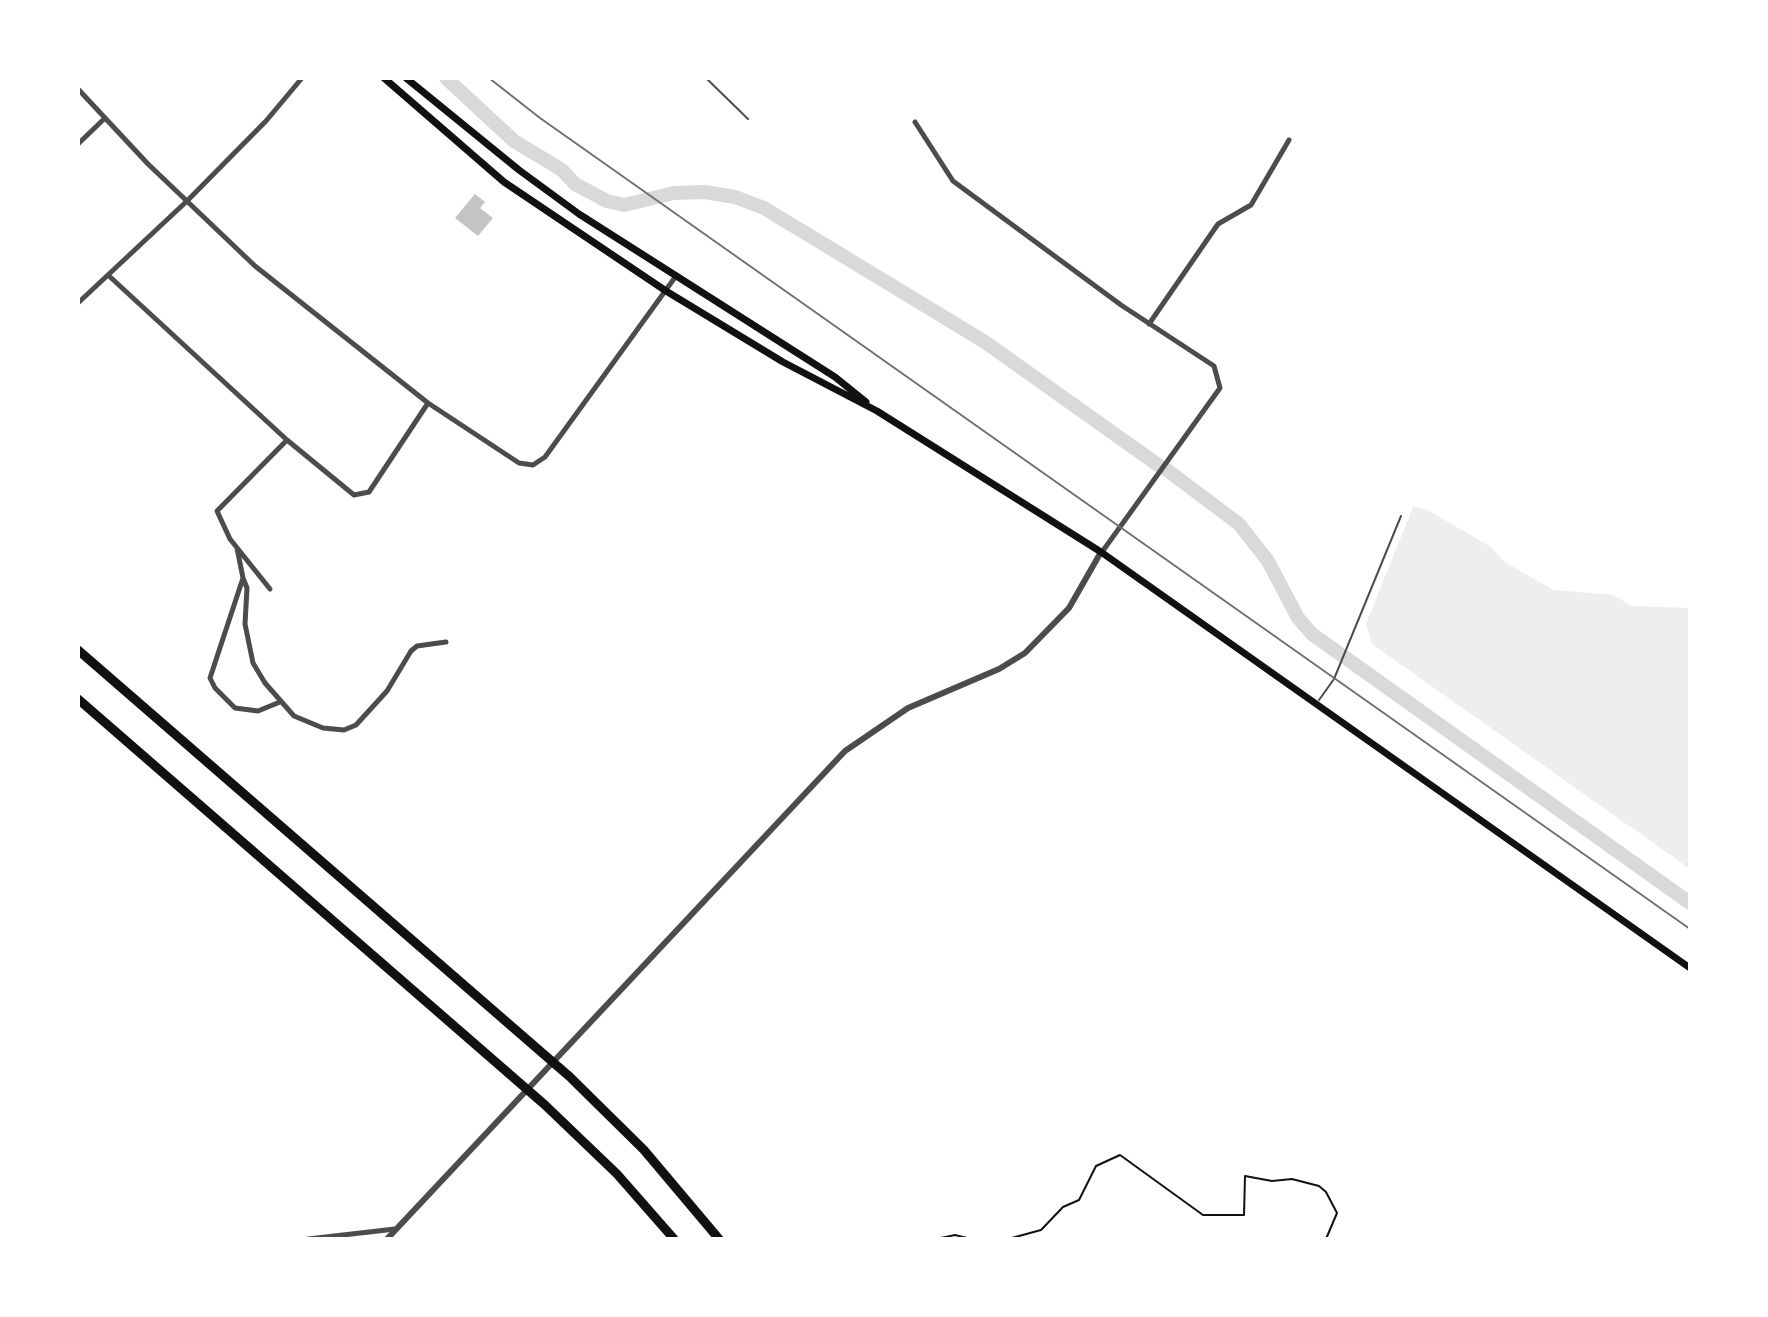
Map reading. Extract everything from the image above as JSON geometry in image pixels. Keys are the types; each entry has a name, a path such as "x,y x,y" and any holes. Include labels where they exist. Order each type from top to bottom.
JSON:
{"highway":[{"path":"78,650 570,1077 644,1150 719,1239"},
{"path":"78,699 545,1105 617,1174 674,1239"}],"main road":[{"path":"384,78 504,182 666,291 783,362 877,411 1101,552 1690,968"},
{"path":"406,78 519,170 676,276 835,377 877,411"}],"street":[{"path":"78,303 187,201 266,121 302,78"},
{"path":"78,89 255,266 428,403 519,463 533,465 545,457 676,276"},
{"path":"78,144 105,118"},
{"path":"387,1239 845,751 908,708 999,669 1025,653 1069,608 1101,552 1220,388 1214,366 1149,324 953,181 915,122"},
{"path":"1149,324 1218,224 1251,205 1289,140"},
{"path":"108,275 287,440 354,495 369,492 428,403"},
{"path":"270,589 230,539 217,511 287,440"},
{"path":"237,548 247,588 245,624 248,649 265,683 280,702 304,721 335,730 351,728 387,691 411,651 417,646 446,642"},
{"path":"243,578 210,678 215,688 235,708 258,711 280,702"},
{"path":"308,1239 396,1229"}],"lane":[{"path":"706,78 748,119"},
{"path":"1316,704 1341,662 1401,516"}],"path":[{"path":"1008,1239 1041,1230 1063,1207 1079,1200 1096,1166 1120,1155 1203,1215 1244,1215 1245,1176 1272,1181 1292,1179 1319,1186 1326,1192 1337,1213 1326,1239"},
{"path":"936,1239 955,1235 971,1239"},
{"path":"880,1239 914,1239"}],"shaded area":[{"path":"1413,507 1426,509 1491,547 1506,563 1554,590 1613,595 1632,606 1690,608 1690,869 1372,644 1366,624"}],"building":[{"path":"475,194 485,202 480,208 493,218 478,236 455,218"}],"waterway":[{"path":"446,78 514,141 562,170 575,184 607,201 624,205 674,193 705,192 735,197 764,208 985,342 1158,465"},
{"path":"1167,470 1239,524 1268,561 1298,618 1312,634 1690,903"}],"railway":[{"path":"489,78 540,118 1690,929"}]}
